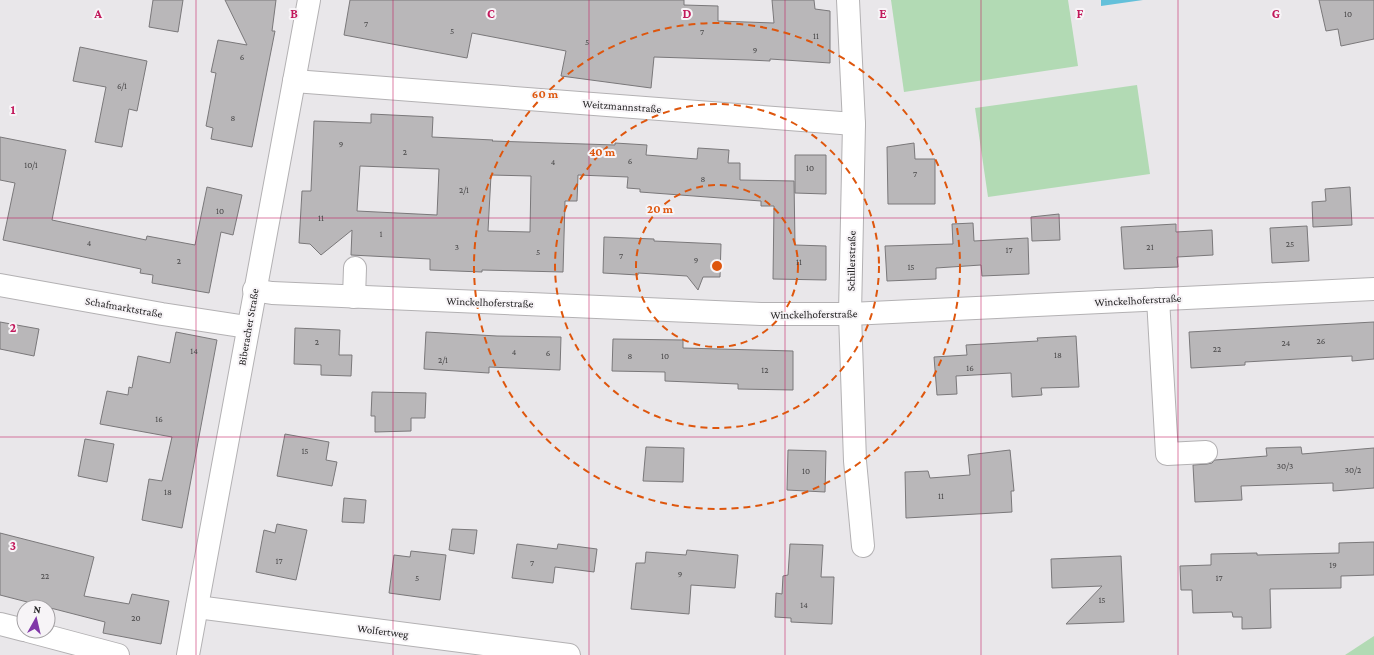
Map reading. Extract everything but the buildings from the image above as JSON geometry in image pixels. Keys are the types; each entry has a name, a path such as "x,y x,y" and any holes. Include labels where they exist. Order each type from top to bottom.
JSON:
{"street":[{"name":"Biberacher Straße","path":"188,655 254,290 309,0"},
{"name":"Schillerstraße","path":"848,0 854,124 850,314 855,461 863,546"},
{"name":"Weitzmannstraße","path":"294,82 854,124"},
{"path":"354,297 355,268"},
{"name":"Schafmarktstraße","path":"0,285 248,327"},
{"name":"Winckelhoferstraße","path":"254,290 272,293 354,297 761,314 850,314 1374,290"},
{"path":"1158,299 1167,454 1206,452"},
{"name":"Wolfertweg","path":"197,607 569,655"},
{"path":"0,624 16,628"},
{"path":"56,638 118,655"}],"green space":[{"path":"891,0 1068,0 1078,66 904,92"},
{"path":"1137,85 1150,174 988,197 975,108"},
{"path":"1374,636 1374,655 1345,655"}],"water":[{"path":"1101,0 1143,0 1101,6"}]}
